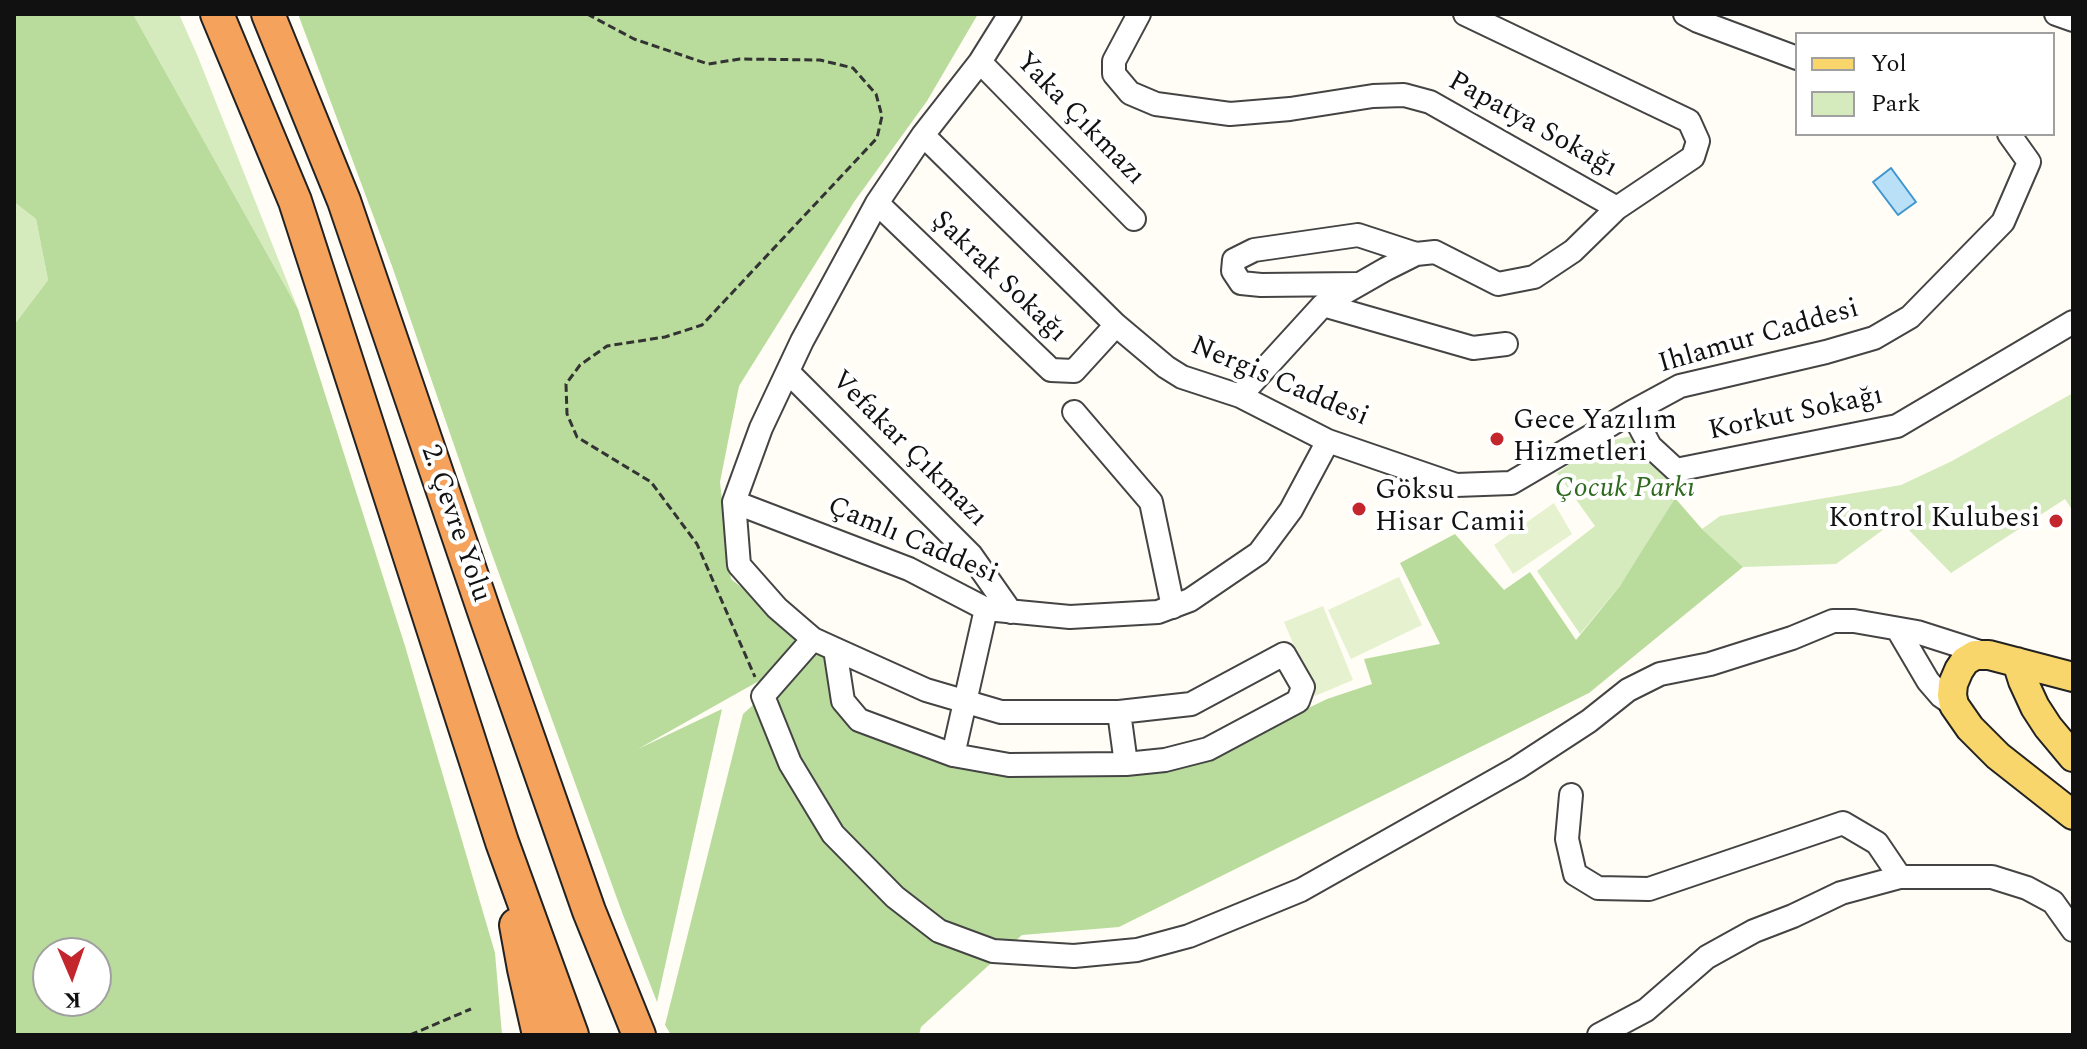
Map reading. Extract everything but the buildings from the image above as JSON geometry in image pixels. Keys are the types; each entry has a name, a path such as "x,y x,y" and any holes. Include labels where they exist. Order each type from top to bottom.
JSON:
{"highway":[{"name":"2. Çevre Yolu","path":"217,14 295,201 502,842 572,1035"},
{"name":"2. Çevre Yolu","path":"268,14 344,201 589,911 639,1035"},
{"path":"502,842 539,1035"},
{"path":"524,969 549,1035"}],"main road":[{"path":"2073,677 1989,655 1975,655 1965,661 1953,684 1954,705 1970,728 1998,756 2073,815"},
{"path":"2017,662 2035,707 2073,757"},
{"path":"1954,705 2073,797"}],"street":[{"path":"835,649 843,701 859,720 953,755 1009,765 1126,764 1165,760 1208,749 1298,701 1303,687 1284,654 1191,704 1119,712 1001,712 926,690 813,639 777,608 739,565 734,502 761,428 802,341 877,203 923,135 980,62 1010,14"},
{"name":"Papatya Sokağı","path":"1139,14 1114,61 1114,74 1130,93 1156,104 1230,114 1404,95 1430,102 1617,208"},
{"path":"1240,396 1323,305 1359,284 1416,254 1435,252 1498,284 1534,277 1573,251 1617,208 1693,157 1698,141 1689,121 1465,14"},
{"path":"1685,14 1795,57"},
{"path":"2056,14 2073,20"},
{"name":"Yaka Çıkmazı","path":"980,62 1134,219"},
{"name":"Nergis Caddesi","path":"923,135 1116,325 1166,367 1182,377 1240,396 1328,441 1456,485 1511,483 1632,412"},
{"name":"Ihlamur Caddesi","path":"1632,412 1680,386 1874,338 1910,317 2003,222 2029,162 2010,136"},
{"name":"Şakrak Sokağı","path":"877,203 1051,370 1074,371 1116,325"},
{"path":"1359,284 1241,283 1233,271 1234,260 1254,250 1358,235 1416,254"},
{"path":"1323,305 1473,348 1506,344"},
{"name":"Korkut Sokağı","path":"1632,412 1650,446 1676,470 1897,426 2073,322"},
{"name":"Vefakar Çıkmazı","path":"788,372 971,555 1011,612"},
{"path":"1074,412 1151,502 1173,607"},
{"name":"Çamlı Caddesi","path":"734,502 909,569 986,609 1070,617 1158,612 1190,600 1259,553 1291,510 1328,441"},
{"path":"953,755 986,609"},
{"path":"813,639 763,696 790,763 833,834 895,897 939,931 993,951 1074,956 1137,950 1189,936 1301,890 1517,768 1589,721 1628,690 1660,674 1710,664 1792,638 1833,621 1854,621 1917,632 1989,655"},
{"path":"1898,630 1928,681 1954,705"},
{"path":"1119,712 1126,764"},
{"path":"1571,795 1567,839 1575,874 1598,888 1649,889 1843,823 1877,843 1900,877"},
{"path":"1599,1035 1646,1010 1707,957 1742,938 1841,893 1900,877 1992,877 2027,888 2053,902 2073,930"}],"path":[{"path":"587,14 634,39 708,64 740,59 820,60 853,68 876,94 882,116 877,138 702,325 665,337 607,346 580,365 566,384 567,414 577,437 651,482 697,544 763,696"},
{"path":"410,1035 471,1009"}],"green space":[{"path":"14,14 133,14 298,309 405,646 495,953 502,1035 14,1035 14,325 48,280 36,219 14,202"},
{"path":"133,14 179,14 298,309"},
{"path":"298,14 978,14 927,101 854,202 739,386 720,482 731,579 818,647 833,650 838,703 1017,771 1137,775 1197,762 1327,699 1372,684 1364,659 1440,644 1400,563 1455,534 1504,590 1530,572 1576,640 1620,586 1675,498 1702,529 1743,567 1589,693 1119,927 1022,935 921,1027 919,1035 671,1035 665,1025 743,714 814,650 638,749 722,709 657,1002"},
{"path":"14,202 36,219 48,280 14,325"},
{"path":"2073,393 2073,511 2065,499 1951,573 1898,519 1836,564 1743,567 1702,529 1720,516 1901,485 1952,461"},
{"name":"Çocuk Parkı","path":"1636,435 1676,476 1675,498 1624,581 1580,634 1537,571 1595,526 1557,473 1600,443"},
{"path":"1554,503 1572,534 1513,574 1494,545"},
{"path":"1399,577 1422,625 1351,659 1328,610"},
{"path":"1323,606 1353,680 1315,696 1284,622"}],"water":[{"path":"1891,168 1916,202 1898,215 1873,182"}],"place":[{"name":"Gece Yazılım Hizmetleri","path":"1497,439"},
{"name":"Göksu Hisar Camii","path":"1359,509"},
{"name":"Kontrol Kulubesi","path":"2056,521"}]}
